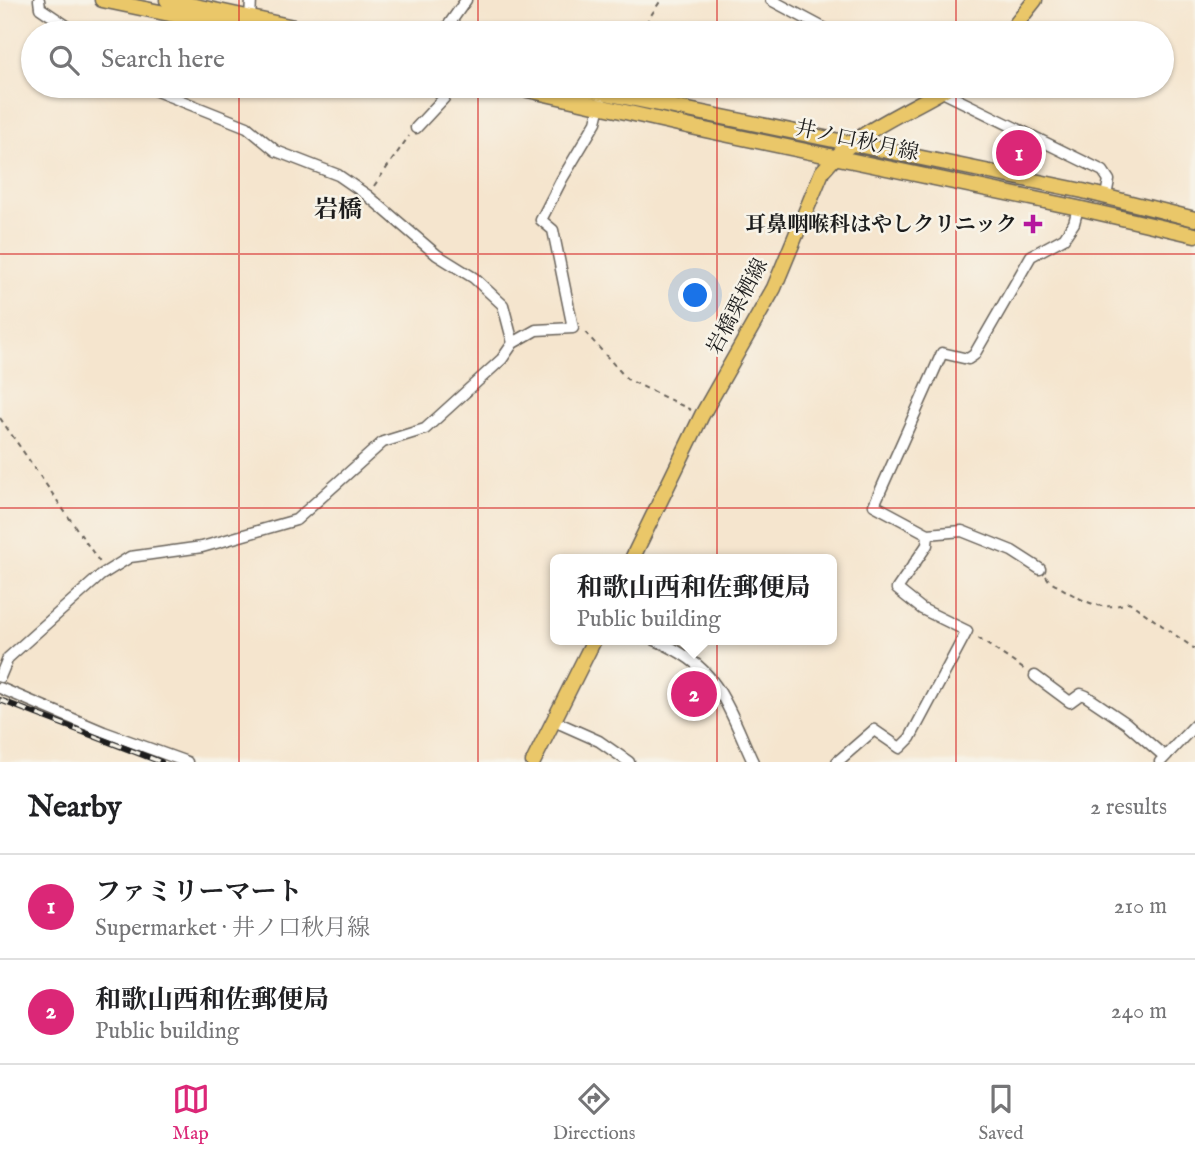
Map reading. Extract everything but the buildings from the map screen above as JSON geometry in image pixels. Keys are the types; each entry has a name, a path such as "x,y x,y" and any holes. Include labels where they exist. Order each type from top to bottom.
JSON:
{"main road":[{"path":"102,0 203,21"},
{"path":"167,0 264,21"},
{"path":"1018,21 1035,0"},
{"name":"井ノ口秋月線","path":"595,98 850,144 1106,196 1195,219"},
{"name":"岩橋栗栖線","path":"634,554 702,415 774,288 822,172 834,157 863,134 923,98"},
{"name":"井ノ口秋月線","path":"602,99 705,130 1195,235"},
{"path":"533,762 592,645"}],"street":[{"path":"39,0 40,8 59,21"},
{"path":"250,18 251,0"},
{"path":"451,21 466,0"},
{"path":"771,0 811,21"},
{"path":"174,98 247,127 276,150 338,175 367,195 437,255 474,278 503,305 513,343"},
{"path":"416,128 444,98"},
{"path":"960,98 1103,171 1108,180 1106,196"},
{"path":"0,677 8,658 106,572 130,557 202,547 296,520 383,442 425,429 502,359 513,343 536,331 573,328 552,230 541,220 562,178 596,122 602,99"},
{"path":"1040,569 1012,551 962,531 928,534 874,505 942,353 968,359 974,355 1031,256 1064,238 1074,223 1078,208"},
{"path":"837,762 874,730 900,748 910,738 967,631 922,609 897,589 927,545 928,534"},
{"path":"667,645 701,668 714,682 753,762"},
{"path":"1035,676 1070,702 1081,694 1086,696 1126,723 1162,759 1195,725"},
{"path":"0,688 104,732 187,762"},
{"path":"554,721 599,741 629,762"}],"path":[{"path":"648,21 661,0"},
{"path":"367,195 416,128"},
{"path":"573,328 587,333 628,379 702,415"},
{"path":"0,418 106,572"},
{"path":"1040,569 1050,582 1091,603 1105,608 1129,602 1195,649"},
{"path":"967,631 1035,676"}],"railway":[{"path":"0,700 161,762"}],"place":[{"name":"ファミリーマート","path":"1019,153"},
{"name":"耳鼻咽喉科はやしクリニック","path":"1033,224"},
{"name":"和歌山西和佐郵便局","path":"694,694"}],"district":[{"name":"岩橋","path":"338,209"}]}
